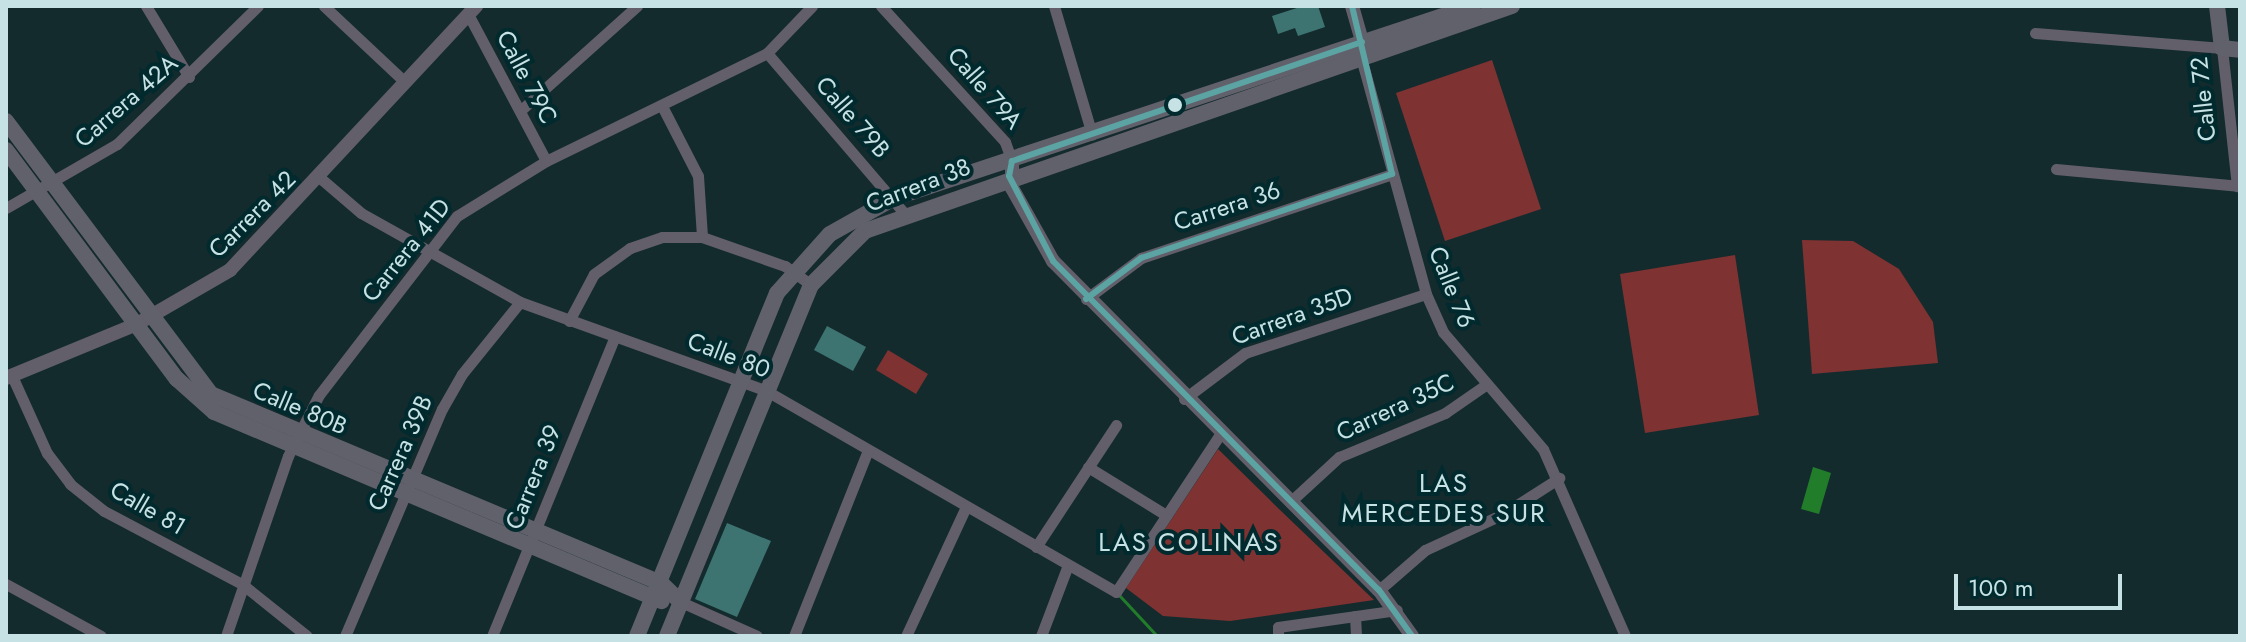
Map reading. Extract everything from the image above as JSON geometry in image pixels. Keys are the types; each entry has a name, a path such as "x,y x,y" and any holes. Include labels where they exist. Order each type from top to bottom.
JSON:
{"main road":[{"name":"Carrera 38","path":"637,636 739,381 793,271 830,234 894,198 1010,169 1361,49 1473,6"},
{"name":"Carrera 38","path":"667,636 765,390 811,285 844,247 904,213 1092,134 1361,49 1512,6"},
{"name":"Calle 72","path":"2217,6 2222,48"},
{"path":"2222,48 2240,50"},
{"name":"Calle 80B","path":"6,121 57,183 211,394 294,442 411,480 532,538 681,602"},
{"name":"Calle 80B","path":"6,150 199,402 294,442 404,496 532,538"}],"street":[{"path":"146,6 189,77"},
{"name":"Carrera 42A","path":"6,208 57,183 117,144 189,77 258,6"},
{"path":"324,6 405,82"},
{"path":"521,110 637,6"},
{"name":"Carrera 41D","path":"226,636 294,442 319,395 428,254 480,197 546,161 663,108 767,53 812,6"},
{"name":"Calle 79A","path":"881,6 1005,142 1010,169 1053,261 1184,399 1379,590 1398,610 1412,636"},
{"path":"1054,6 1092,134"},
{"name":"Calle 76","path":"1352,6 1392,174 1426,294 1443,332 1484,386 1520,417 1559,478 1622,635"},
{"name":"Carrera 42","path":"9,377 137,324 230,270 472,10"},
{"name":"Calle 79C","path":"472,10 546,161"},
{"path":"2035,33 2222,48"},
{"name":"Calle 72","path":"2222,48 2239,186"},
{"name":"Calle 79B","path":"767,53 904,213"},
{"path":"663,108 698,176 702,237"},
{"path":"2056,169 2239,186"},
{"name":"Carrera 36","path":"1086,299 1141,258 1392,174"},
{"name":"Calle 80","path":"319,177 361,213 428,254 520,302 765,390 1116,592 1166,515"},
{"path":"569,321 594,274 630,248 662,237 702,237 793,271 811,285"},
{"name":"Carrera 35D","path":"1184,399 1245,353 1426,294"},
{"name":"Carrera 39B","path":"345,636 411,480 462,374 520,302"},
{"name":"Carrera 39","path":"492,636 615,336"},
{"name":"Calle 81","path":"9,377 47,453 70,484 104,511 242,584 307,636"},
{"name":"Carrera 35C","path":"1290,502 1339,457 1445,413 1484,386"},
{"path":"1036,547 1116,425"},
{"path":"1088,467 1166,515 1220,434"},
{"path":"794,636 868,450"},
{"path":"1379,590 1425,550 1503,514 1559,478"},
{"path":"906,636 966,507"},
{"path":"1041,636 1068,565"},
{"path":"6,584 100,636"},
{"name":"Calle 80B","path":"681,602 757,636"},
{"path":"1278,632 1398,610"},
{"path":"1355,616 1356,636"}],"shaded area":[{"path":"1492,60 1541,209 1445,241 1396,93"},
{"path":"1802,240 1853,241 1899,269 1933,322 1938,363 1812,374"},
{"path":"1735,255 1759,415 1645,433 1620,274"},
{"path":"888,350 928,374 916,394 876,370"},
{"path":"1218,449 1374,600 1230,621 1163,616 1126,588"},
{"path":"1813,467 1831,473 1819,514 1801,509"}],"building":[{"path":"1303,6 1318,6 1325,27 1298,36 1295,28 1278,34 1272,16"},
{"path":"827,326 866,347 853,371 814,350"},
{"path":"727,523 771,541 737,617 695,599"}],"waterway":[{"path":"1119,595 1157,636"}],"transit line":[{"path":"1086,299 1141,258 1392,174 1352,6"},
{"path":"1362,42 1012,161 1009,176 1053,261 1379,590 1412,636"}],"district":[{"name":"LAS MERCEDES SUR","path":"1444,499"},
{"name":"LAS COLINAS","path":"1189,543"}]}
